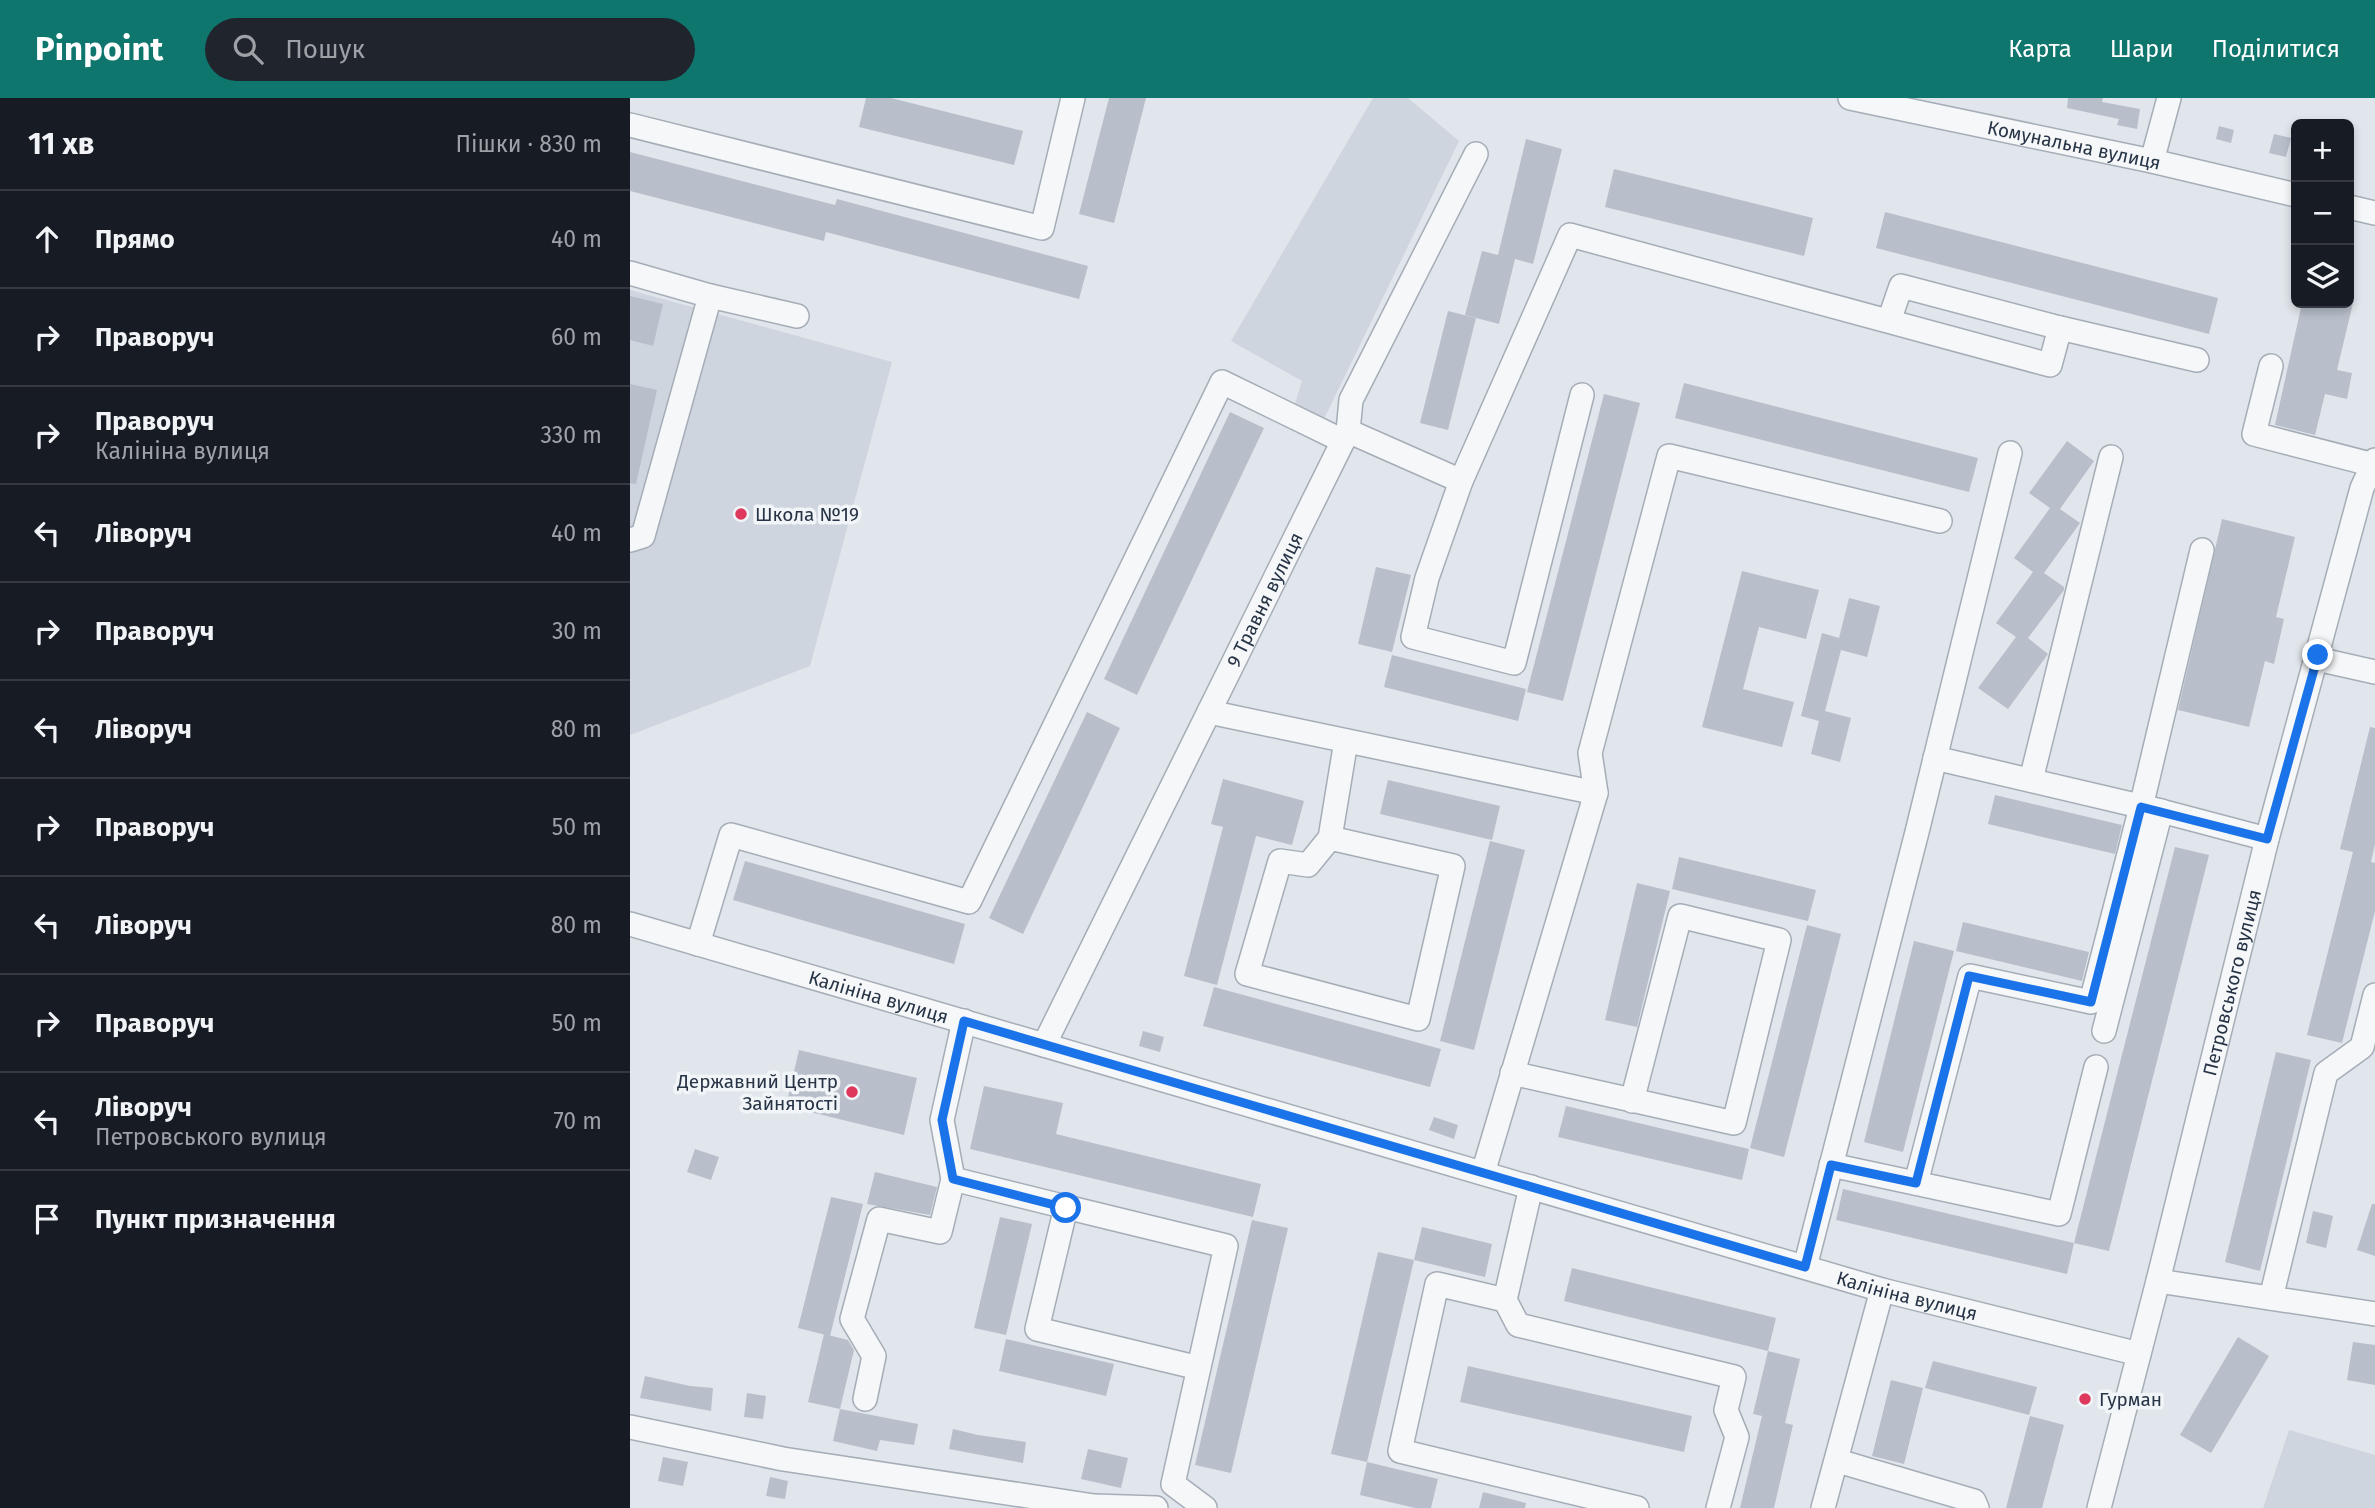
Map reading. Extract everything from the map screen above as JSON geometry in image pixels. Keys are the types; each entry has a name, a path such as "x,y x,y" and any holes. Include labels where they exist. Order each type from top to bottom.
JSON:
{"street":[{"path":"630,125 1042,228 1073,98"},
{"name":"Комунальна вулиця","path":"1850,98 2152,161 2291,194"},
{"path":"2152,161 2169,98"},
{"name":"9 Травня вулиця","path":"1044,1045 1346,436 1351,400 1476,154"},
{"path":"2354,208 2375,213"},
{"path":"1582,394 1514,663 1413,636 1427,578 1461,481 1570,235 2050,365 2060,328"},
{"path":"630,273 710,296 797,316"},
{"path":"1889,321 1901,286 2060,328 2197,360"},
{"path":"630,540 643,536 710,296"},
{"path":"2271,366 2254,434 2374,462"},
{"path":"698,944 731,835 969,902 1222,382 1346,436 1461,481"},
{"path":"1805,1267 2010,453"},
{"path":"1483,1173 1595,793 1590,753 1669,456 1940,521"},
{"path":"2031,780 2111,457"},
{"name":"Петровського вулиця","path":"2099,1508 2158,1282 2267,839 2317,659 2369,489 2374,462"},
{"path":"2104,1031 2202,550"},
{"path":"2317,659 2375,672"},
{"path":"1209,712 1595,793"},
{"path":"1330,838 1453,866 1418,1019 1247,974 1280,860 1308,865 1330,838 1346,741"},
{"path":"1935,758 2267,839"},
{"path":"1916,1183 1969,976 2091,1002 2151,809"},
{"path":"1512,1073 1632,1101 1734,1123 1779,940 1680,916 1632,1101"},
{"name":"Калініна вулиця","path":"630,924 1882,1290 2139,1354"},
{"path":"2271,1298 2326,1073 2362,1047 2375,995"},
{"path":"865,1399 874,1356 852,1319 879,1219 940,1232 953,1179 942,1120 964,1021"},
{"path":"1831,1165 2059,1214 2096,1067"},
{"path":"953,1179 1226,1246 1173,1484 1205,1508"},
{"path":"1531,1187 1505,1300 1518,1325 1734,1377 1727,1410 1737,1437 1718,1508"},
{"path":"1066,1208 1037,1329 1199,1368"},
{"path":"2158,1282 2375,1314"},
{"path":"1505,1300 1437,1284 1400,1451 1637,1508"},
{"path":"1823,1508 1838,1461 1882,1290"},
{"path":"630,1427 783,1459 1094,1507 1156,1508"},
{"path":"1838,1461 1974,1501 1977,1508"}],"shaded area":[{"path":"1373,98 1408,98 1459,141 1323,421 1295,403 1302,381 1231,341"},
{"name":"Школа №19","path":"630,290 892,362 810,666 630,735"},
{"path":"2289,1430 2375,1455 2375,1508 2263,1508"}],"building":[{"path":"866,98 891,98 1023,131 1014,165 859,127"},
{"path":"1109,98 1146,98 1114,223 1079,214"},
{"path":"2068,98 2103,98 2102,102 2140,109 2137,129 2117,125 2119,119 2067,108"},
{"path":"2219,126 2234,130 2231,143 2216,139"},
{"path":"2274,134 2291,138 2286,157 2269,153"},
{"path":"1526,139 1562,149 1533,264 1515,259 1499,324 1465,315 1482,251 1498,255"},
{"path":"630,152 835,205 837,199 1088,266 1079,299 826,232 824,241 630,191"},
{"path":"1614,169 1813,218 1804,256 1605,207"},
{"path":"1885,212 2218,298 2209,334 1876,248"},
{"path":"630,296 663,304 653,346 630,340"},
{"path":"2301,308 2352,308 2337,370 2352,373 2347,399 2325,394 2315,435 2275,425"},
{"path":"1448,311 1476,318 1448,430 1420,423"},
{"path":"1684,383 1978,458 1969,492 1675,418"},
{"path":"630,384 657,390 636,484 630,483"},
{"path":"1604,394 1640,403 1563,701 1527,692"},
{"path":"1230,412 1264,428 1137,695 1104,679"},
{"path":"2067,441 2094,461 2060,509 2080,523 2044,573 2064,587 2064,590 2028,638 2048,654 2008,709 1978,688 2016,637 1996,623 2033,572 2014,558 2050,508 2029,493"},
{"path":"2222,519 2295,537 2276,617 2284,619 2274,664 2265,661 2249,727 2178,710"},
{"path":"1376,567 1411,575 1392,652 1358,644"},
{"path":"1742,571 1819,590 1806,639 1759,627 1743,689 1794,702 1782,747 1702,727"},
{"path":"1849,598 1880,606 1867,657 1841,650 1825,711 1851,718 1840,762 1811,754 1819,721 1801,716 1822,633 1839,638"},
{"path":"1392,655 1526,689 1518,721 1384,687"},
{"path":"1087,712 1120,728 1023,934 989,918"},
{"path":"2370,727 2375,728 2375,844 2371,862 2375,863 2375,911 2342,1043 2307,1035 2353,852 2340,849"},
{"path":"1223,779 1304,801 1292,845 1256,836 1217,985 1184,976 1223,827 1211,824"},
{"path":"1388,780 1500,806 1492,840 1380,814"},
{"path":"1995,795 2122,825 2115,854 1988,824"},
{"path":"1490,841 1525,850 1474,1050 1440,1041"},
{"path":"2175,847 2209,855 2109,1251 2074,1243"},
{"path":"1679,857 1816,890 1808,921 1672,889"},
{"path":"745,861 965,924 954,964 733,900"},
{"path":"1637,883 1670,891 1637,1027 1605,1020"},
{"path":"1963,922 2089,952 2082,981 1956,951"},
{"path":"1807,925 1841,934 1784,1157 1750,1148"},
{"path":"1914,941 1954,951 1903,1152 1864,1142"},
{"path":"1214,987 1441,1049 1430,1087 1203,1026"},
{"path":"1143,1031 1164,1037 1160,1052 1139,1046"},
{"name":"Державний Центр Зайнятості","path":"799,1050 917,1078 904,1135 786,1106"},
{"path":"2276,1052 2311,1060 2260,1271 2225,1262"},
{"path":"984,1086 1063,1103 1056,1134 1261,1184 1253,1217 970,1149"},
{"path":"1566,1106 1749,1149 1742,1180 1558,1137"},
{"path":"1434,1117 1458,1125 1454,1139 1429,1130"},
{"path":"695,1149 719,1157 711,1180 687,1172"},
{"path":"875,1172 937,1187 930,1215 867,1204"},
{"path":"1843,1189 2074,1243 2067,1274 1836,1220"},
{"path":"831,1197 863,1204 830,1336 798,1328"},
{"path":"2372,1204 2375,1204 2375,1256 2357,1250"},
{"path":"2313,1211 2333,1216 2326,1248 2306,1243"},
{"path":"1000,1217 1032,1224 1006,1335 974,1328"},
{"path":"1252,1220 1288,1228 1231,1473 1195,1465"},
{"path":"1422,1227 1492,1244 1485,1277 1414,1260"},
{"path":"1378,1252 1414,1260 1367,1462 1331,1454"},
{"path":"1572,1268 1776,1318 1768,1351 1564,1301"},
{"path":"824,1334 848,1340 854,1350 840,1409 808,1402"},
{"path":"2238,1337 2269,1356 2211,1453 2180,1435"},
{"path":"1006,1339 1114,1364 1106,1396 999,1371"},
{"path":"2353,1342 2375,1345 2375,1385 2347,1380"},
{"path":"1768,1351 1800,1359 1785,1423 1793,1425 1774,1508 1740,1508 1762,1416 1753,1414"},
{"path":"1933,1361 2037,1387 2029,1415 1925,1388"},
{"path":"1468,1366 1692,1416 1684,1452 1460,1402"},
{"path":"645,1376 713,1388 711,1411 640,1398"},
{"path":"1891,1380 1923,1388 1904,1464 1872,1456"},
{"path":"747,1393 766,1396 763,1419 744,1417"},
{"path":"840,1409 918,1424 914,1445 880,1440 877,1451 833,1441"},
{"path":"2030,1416 2064,1425 2042,1508 2006,1508"},
{"path":"953,1429 1026,1442 1023,1463 949,1449"},
{"path":"1088,1449 1128,1458 1121,1488 1081,1479"},
{"path":"663,1457 688,1462 683,1486 658,1481"},
{"path":"1367,1462 1438,1479 1431,1508 1415,1508 1360,1495"},
{"path":"770,1477 788,1481 785,1499 766,1496"},
{"path":"1483,1492 1526,1503 1525,1508 1479,1508"}],"place":[{"name":"Школа №19","path":"741,514"},
{"name":"Державний Центр Зайнятості","path":"852,1092"},
{"name":"Гурман","path":"2085,1399"}],"route":[{"path":"1066,1208 953,1179 942,1120 964,1021 1805,1267 1831,1165 1916,1183 1969,976 2091,1002 2141,807 2267,839 2318,655"}]}
